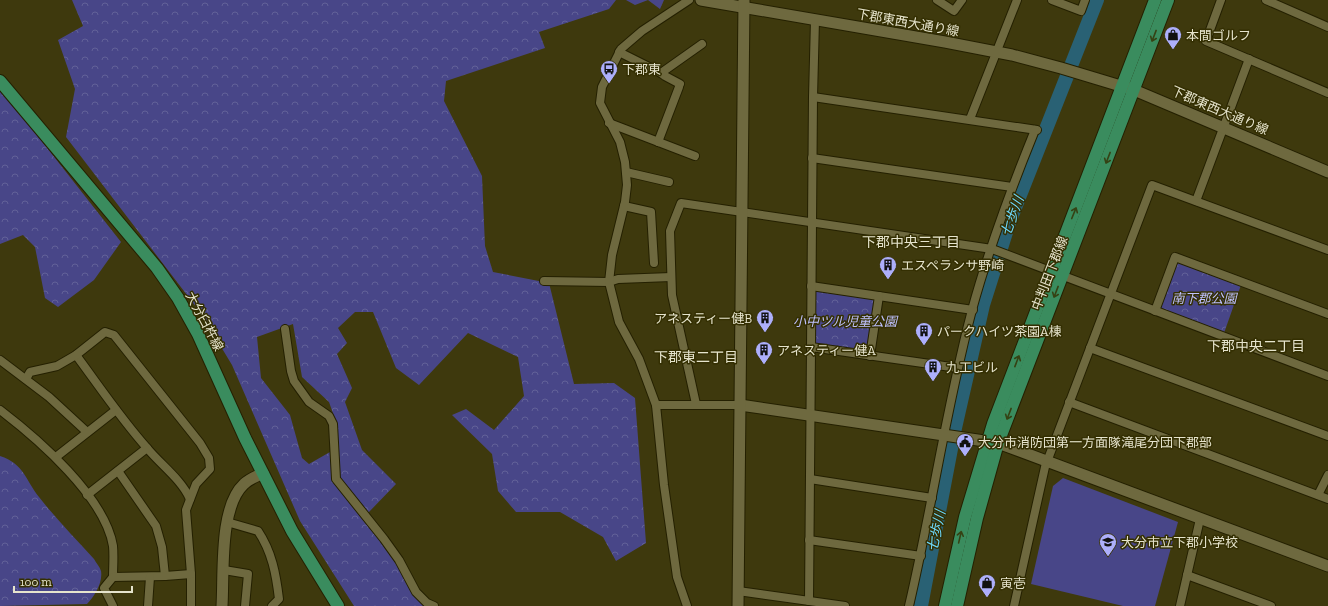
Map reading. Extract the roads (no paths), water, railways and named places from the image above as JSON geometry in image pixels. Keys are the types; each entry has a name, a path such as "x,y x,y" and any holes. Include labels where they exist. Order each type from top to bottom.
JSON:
{"main road":[{"name":"中判田下郡線","path":"957,606 993,442 1062,276 1128,88 1155,0"},
{"name":"中判田下郡線","path":"945,606 965,517 993,442 1051,272 1128,88 1168,0"},
{"name":"大分臼杵線","path":"0,81 157,268 174,292 198,334 245,438 292,531 338,606"}],"street":[{"path":"687,606 677,577 664,484 656,404 638,359 619,322 609,282 612,255 624,206 627,185 620,142 600,103 602,86 619,52 642,31 689,0"},
{"name":"下郡東西大通り線","path":"701,0 744,4 815,20 996,52 1061,68 1128,88 1224,127 1328,172"},
{"path":"937,0 954,11 962,0"},
{"path":"970,119 1017,0"},
{"path":"1052,0 1081,11 1085,0"},
{"path":"1222,0 1206,41 1328,93"},
{"path":"1266,0 1328,26"},
{"path":"738,606 744,4"},
{"path":"809,601 812,97 815,20"},
{"path":"661,73 702,44"},
{"path":"619,52 661,73 680,85 658,142"},
{"path":"1196,201 1249,59"},
{"path":"812,97 970,119 1036,130 1012,187 972,310 958,368 921,556 909,606"},
{"path":"609,123 695,156"},
{"path":"812,158 1012,187"},
{"path":"626,172 669,182"},
{"path":"1014,606 1047,462 1152,185 1328,250"},
{"path":"696,404 672,295 670,231 682,203 991,249 1328,376"},
{"path":"624,206 651,212 654,263"},
{"path":"1155,311 1175,257 1328,314"},
{"path":"544,281 609,282 618,279 671,277"},
{"path":"811,286 972,310"},
{"path":"870,356 879,296"},
{"path":"285,329 291,371 294,381 309,402 329,416 333,424 336,479 399,560 416,592 427,603 434,606"},
{"path":"26,379 30,372 57,366 76,355 106,332 114,335 200,443 209,458 210,470 196,484 186,510 191,574 191,606"},
{"path":"811,347 958,368"},
{"path":"1090,348 1328,436"},
{"path":"76,355 116,410 147,448 186,489 190,499"},
{"path":"0,360 73,417 87,432"},
{"path":"1069,402 1328,499"},
{"path":"656,404 740,405 993,442 1328,566"},
{"path":"0,410 30,432 56,457 87,495 104,520 113,546 113,577 104,588 113,606"},
{"path":"56,457 116,410"},
{"path":"87,495 147,448"},
{"path":"118,471 156,526 162,547 165,576"},
{"path":"222,606 227,522 233,498 244,483 263,473"},
{"path":"1318,495 1328,475"},
{"path":"810,479 932,498"},
{"path":"1180,606 1200,519"},
{"path":"227,522 258,531 272,555 279,599 272,606"},
{"path":"809,540 921,556"},
{"path":"224,570 248,574 245,606"},
{"path":"113,577 150,577 191,574"},
{"path":"1187,575 1271,606"},
{"path":"148,606 150,577"},
{"path":"738,591 845,606"}],"waterway":[{"name":"七歩川","path":"921,606 955,428 983,305 1009,223 1097,0"}],"place":[{"name":"本間ゴルフ","path":"1173,50"},
{"name":"下郡東","path":"609,84"},
{"name":"エスペランサ野崎","path":"888,280"},
{"name":"アネスティー健B","path":"765,333"},
{"name":"パークハイツ茶園A棟","path":"924,346"},
{"name":"アネスティー健A","path":"764,365"},
{"name":"九工ビル","path":"933,382"},
{"name":"大分市消防団第一方面隊滝尾分団下郡部","path":"965,457"},
{"name":"大分市立下郡小学校","path":"1108,557"},
{"name":"寅壱","path":"987,598"}],"district":[{"name":"下郡中央三丁目","path":"911,242"},
{"name":"下郡中央二丁目","path":"1256,346"},
{"name":"下郡東二丁目","path":"696,357"}],"park label":[{"name":"南下郡公園","path":"1204,298"},
{"name":"小中ツル児童公園","path":"845,321"}]}
